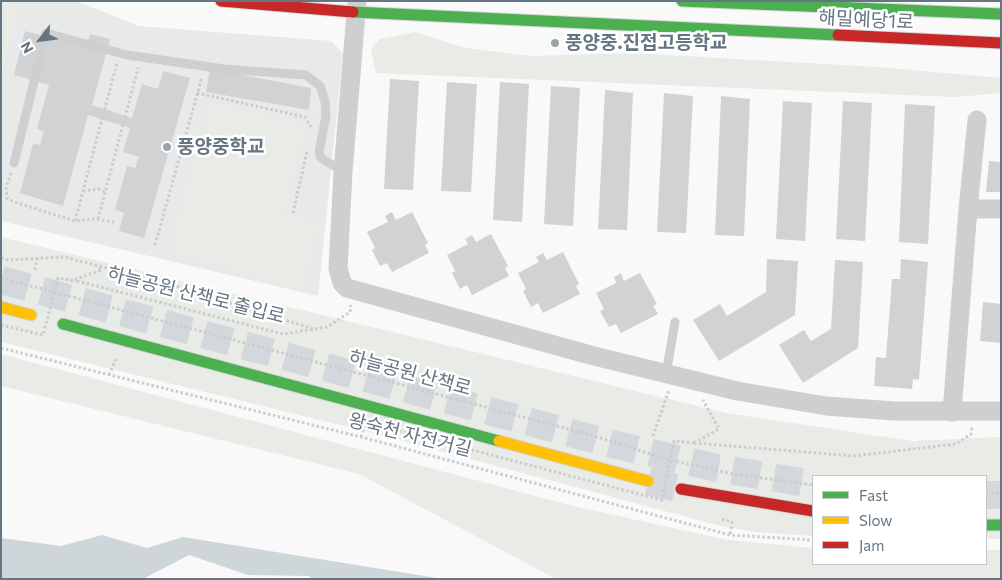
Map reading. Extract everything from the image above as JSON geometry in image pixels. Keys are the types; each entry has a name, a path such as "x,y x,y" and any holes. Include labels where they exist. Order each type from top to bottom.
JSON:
{"main road":[{"name":"해밀예당1로","path":"220,1 1001,43"},
{"name":"해밀예당1로","path":"684,1 1001,14"},
{"path":"1,307 32,315"},
{"path":"63,324 648,481"},
{"path":"680,489 812,511"},
{"path":"987,525 1001,525"}],"street":[{"path":"357,7 342,172 338,268 342,283 352,291 737,391 826,406 894,412 1001,411"},
{"path":"952,412 977,120"},
{"path":"968,209 1001,209"}],"lane":[{"path":"14,163 46,33 141,57 205,66 295,72 314,80 320,86 325,100 326,116 319,152 321,158 342,172"},
{"path":"670,375 675,322"}],"path":[{"path":"74,222 120,53"},
{"path":"98,220 141,57"},
{"path":"155,245 205,66"},
{"path":"197,93 305,117 312,129"},
{"path":"293,213 308,148"},
{"path":"14,163 6,188 7,198 74,222 98,220 114,222"},
{"path":"83,191 99,189 106,192"},
{"path":"1,258 64,257 169,284 314,329"},
{"path":"35,270 37,258"},
{"name":"하늘공원 산책로 출입로","path":"70,281 102,270 96,265"},
{"name":"하늘공원 산책로","path":"1,278 594,436 670,460 733,474 812,485"},
{"name":"하늘공원 산책로 출입로","path":"54,292 58,278 70,281 83,281 284,334 327,327 350,312 352,291"},
{"path":"1,325 43,335 54,292"},
{"name":"왕숙천 자전거길","path":"1,348 361,437 730,535 812,540"},
{"path":"109,375 116,357"},
{"path":"653,436 670,375"},
{"path":"694,443 719,429 710,412"},
{"path":"361,437 366,422 662,500 674,441 854,456 956,444 971,434 973,412"},
{"path":"987,493 1001,493"},
{"path":"730,535 732,522"}],"shaded area":[{"path":"1,1 18,1 1,74"},
{"name":"풍양중학교","path":"18,1 76,1 139,26 331,41 343,54 318,296 1,221 1,74"},
{"path":"415,32 466,48 530,56 631,53 878,67 1001,78 1001,93 956,97 376,73 371,49 380,39"},
{"path":"210,72 309,80 315,86 318,98 315,121 307,114 206,88"},
{"path":"211,103 305,127 282,213 319,223 302,288 170,252"},
{"path":"1,237 726,413 912,441 1001,437 1001,539 987,539 987,475 812,475 812,536 755,532 721,526 369,432 1,342"},
{"path":"1,354 573,506 728,540 812,548 812,565 987,565 987,550 1001,550 1001,579 556,579 359,474 1,386"},
{"path":"102,535 147,548 183,537 443,579 312,579 309,576 248,575 189,555 143,579 1,579 1,538 61,546"}],"building":[{"path":"25,31 87,47 90,34 110,39 92,105 132,118 142,84 158,89 163,71 190,78 144,238 119,231 124,213 115,210 127,166 135,168 139,157 123,152 130,128 88,115 63,206 20,193 33,144 40,145 44,131 37,129 49,85 14,75"},
{"path":"210,69 311,88 309,110 206,92"},
{"path":"390,79 419,81 413,190 384,189"},
{"path":"447,82 477,84 471,192 441,191"},
{"path":"500,82 529,84 522,222 493,220"},
{"path":"551,86 580,88 573,226 544,224"},
{"path":"605,90 633,93 627,230 598,229"},
{"path":"664,93 693,96 686,233 657,232"},
{"path":"721,96 750,99 744,236 715,235"},
{"path":"783,101 812,103 805,241 776,239"},
{"path":"843,101 872,103 865,241 836,239"},
{"path":"905,104 935,106 928,244 899,242"},
{"path":"989,161 1001,162 1001,192 986,192"},
{"path":"392,212 396,220 412,212 428,243 425,245 429,253 392,272 387,263 380,266 372,250 375,248 367,232 388,222 385,216"},
{"path":"491,234 508,266 505,268 509,276 472,295 467,285 460,289 452,273 455,271 447,255 468,244 465,239 472,235 476,242"},
{"path":"563,252 579,284 576,286 580,294 543,313 538,303 531,307 523,291 526,289 518,273 539,262 536,257 543,253 547,260"},
{"path":"767,259 798,261 795,315 719,361 693,320 720,304 727,316 766,292"},
{"path":"901,259 928,262 919,380 913,379 912,389 874,386 876,357 886,358 892,279 900,279"},
{"path":"835,260 863,262 858,348 803,383 779,345 804,330 811,341 831,329"},
{"path":"621,273 624,281 640,273 657,304 653,306 658,314 621,333 616,324 609,327 600,311 604,309 596,293 616,283 614,277"},
{"path":"983,302 1001,304 1001,343 980,341"}],"tunnel":[{"path":"1,280 608,443 717,468 812,484"},
{"path":"648,481 681,489"},
{"path":"987,495 1001,495"}],"traffic: fast":[{"path":"682,1 1001,14"},
{"path":"353,12 838,35"},
{"path":"63,324 499,441"},
{"path":"987,525 1001,525"}],"traffic: slow":[{"path":"1,307 31,315"},
{"path":"499,441 648,481"}],"traffic: jam":[{"path":"221,1 353,12"},
{"path":"838,35 1001,43"},
{"path":"681,489 812,511"}],"place":[{"name":"풍양중.진접고등학교","path":"555,43"},
{"name":"풍양중학교","path":"167,147"}]}
